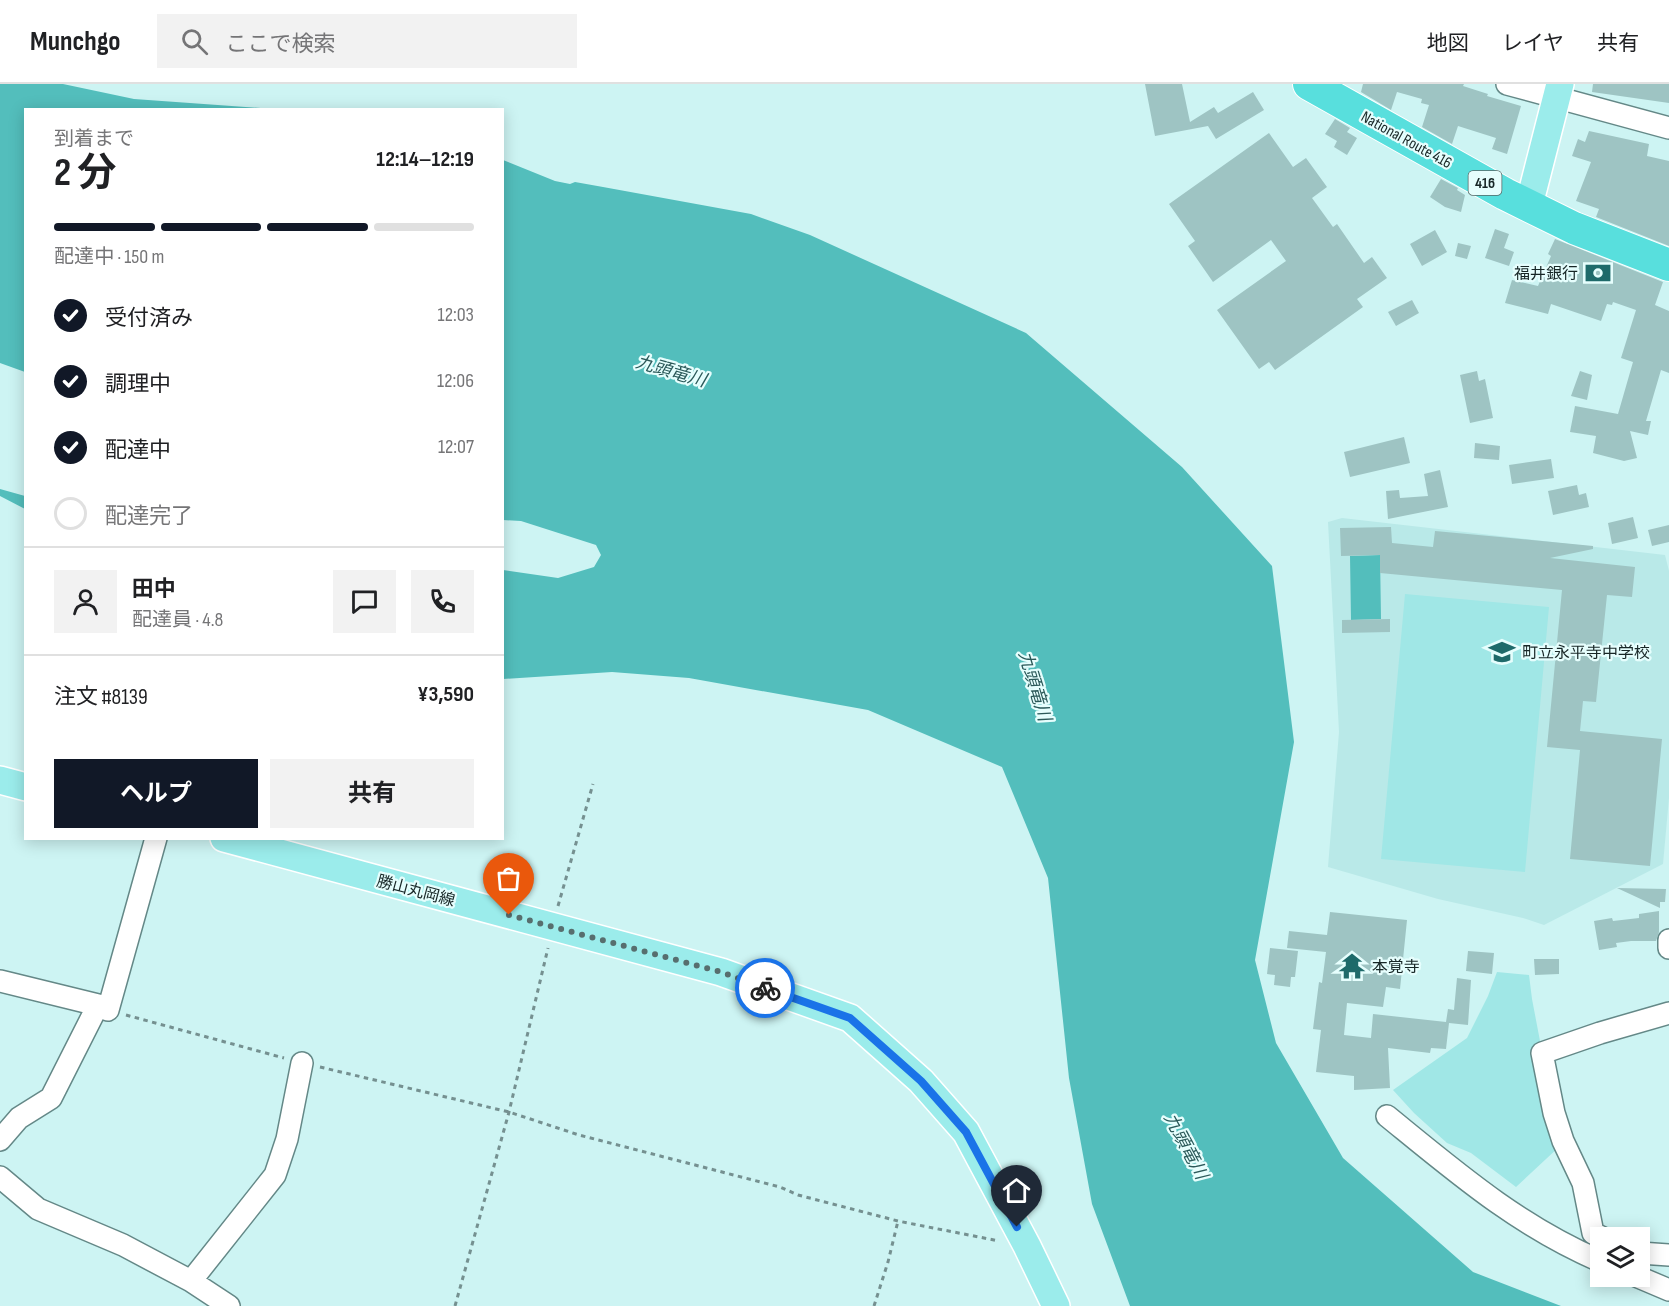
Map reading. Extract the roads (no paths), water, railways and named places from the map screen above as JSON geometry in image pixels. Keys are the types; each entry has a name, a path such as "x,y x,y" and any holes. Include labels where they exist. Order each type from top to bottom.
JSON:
{"highway":[{"name":"National Route 416","path":"1309,84 1528,205 1574,228 1669,265"}],"main road":[{"path":"1528,205 1558,91"},
{"path":"0,780 24,786"},
{"name":"勝山丸岡線","path":"231,840 721,972 850,1018 921,1081 966,1132 1027,1246 1056,1306"}],"street":[{"path":"1508,84 1558,91 1669,128"},
{"path":"0,1140 19,1118 51,1098 103,1007 155,840"},
{"path":"1669,940 1669,948"},
{"path":"0,981 103,1007"},
{"path":"1592,1227 1583,1183 1563,1141 1554,1113 1542,1053 1669,1013"},
{"path":"191,1281 275,1175 286,1139 302,1063"},
{"path":"1387,1116 1517,1218 1590,1257"},
{"path":"0,1176 38,1209 123,1245 191,1281 229,1306"},
{"path":"1650,1254 1669,1255"},
{"path":"1650,1282 1669,1290"}],"water":[{"path":"0,84 63,84 134,99 260,108 24,108 24,372 0,363"},
{"name":"九頭竜川","path":"504,160 555,181 570,184 575,182 751,214 810,235 1026,333 1182,467 1272,566 1294,742 1255,960 1276,1043 1343,1158 1473,1272 1561,1306 1130,1306 1092,1204 1069,1078 1048,878 1002,767 868,710 689,678 612,672 504,679 504,570 558,578 594,567 601,555 596,545 521,521 504,520"},
{"path":"0,489 24,496 24,508 0,496"},
{"path":"1380,555 1381,619 1351,620 1350,556"}],"place":[{"name":"福井銀行","path":"1598,273"},
{"name":"町立永平寺中学校","path":"1502,652"},
{"name":"本覚寺","path":"1352,966"}]}
